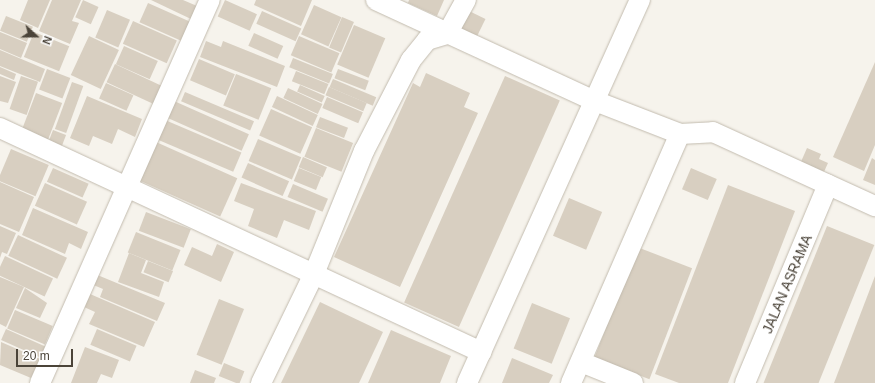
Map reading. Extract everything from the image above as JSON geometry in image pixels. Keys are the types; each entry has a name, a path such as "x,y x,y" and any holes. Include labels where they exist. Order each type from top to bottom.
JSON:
{"street":[{"path":"40,383 126,185 210,0"},
{"path":"376,0 595,102 680,134 713,132 875,206"},
{"path":"261,383 314,274 364,151 411,60 427,40 447,34 466,0"},
{"path":"467,383 640,0"},
{"path":"0,128 126,185 481,352"},
{"path":"571,383 680,134"},
{"name":"JALAN ASRAMA","path":"745,383 828,185"},
{"path":"581,362 633,383"}],"building":[{"path":"28,0 50,0 38,28 20,20"},
{"path":"52,0 81,0 72,21 79,23 70,44 39,31"},
{"path":"83,0 99,7 91,24 75,17"},
{"path":"151,0 183,0 197,6 191,19"},
{"path":"225,0 257,14 250,31 218,16"},
{"path":"256,0 312,0 301,26 254,5"},
{"path":"409,0 444,0 437,16 408,3"},
{"path":"148,3 192,23 183,42 139,22"},
{"path":"314,5 341,17 328,46 301,34"},
{"path":"463,8 485,19 474,42 452,31"},
{"path":"107,10 130,20 118,47 95,38"},
{"path":"262,11 301,28 296,41 256,24"},
{"path":"6,16 33,27 27,42 0,31"},
{"path":"342,17 354,22 341,52 329,47"},
{"path":"133,21 177,41 167,63 123,44"},
{"path":"354,25 385,38 368,78 337,65"},
{"path":"0,32 27,43 21,58 0,49"},
{"path":"34,32 69,46 59,71 24,57"},
{"path":"254,33 283,46 278,59 248,46"},
{"path":"89,36 119,50 101,89 71,75"},
{"path":"299,36 340,53 331,73 291,55"},
{"path":"206,41 221,47 223,41 285,66 277,87 200,57"},
{"path":"124,46 158,61 150,79 116,64"},
{"path":"0,50 45,69 40,82 0,66"},
{"path":"293,58 333,74 329,83 289,67"},
{"path":"199,59 235,74 226,95 190,80"},
{"path":"875,62 875,145 864,171 833,157"},
{"path":"115,64 163,86 155,105 107,82"},
{"path":"0,67 16,74 14,80 0,74"},
{"path":"47,69 70,78 62,98 39,90"},
{"path":"338,69 369,81 365,90 334,78"},
{"path":"296,71 328,84 324,94 292,81"},
{"path":"426,73 470,93 464,107 478,113 400,287 334,257 413,83 420,87"},
{"path":"236,74 271,88 258,120 223,106"},
{"path":"0,76 16,82 8,103 0,101"},
{"path":"21,76 38,82 27,115 10,109"},
{"path":"505,76 560,100 459,327 404,303"},
{"path":"333,79 376,97 373,106 329,87"},
{"path":"72,82 83,86 66,133 55,129"},
{"path":"106,83 133,95 126,111 99,99"},
{"path":"300,85 325,96 322,102 297,91"},
{"path":"329,87 367,103 363,111 325,95"},
{"path":"288,88 322,104 318,114 283,98"},
{"path":"185,92 254,121 250,131 181,101"},
{"path":"36,93 62,103 47,141 21,131"},
{"path":"87,96 142,119 135,137 118,129 112,144 93,136 89,146 70,138"},
{"path":"277,96 318,115 313,126 272,107"},
{"path":"327,97 363,112 358,123 322,108"},
{"path":"174,101 249,134 242,151 167,117"},
{"path":"271,109 312,127 300,154 259,135"},
{"path":"320,117 348,128 344,138 316,127"},
{"path":"165,120 241,152 233,172 157,139"},
{"path":"316,128 353,143 341,172 304,157"},
{"path":"53,130 66,135 61,149 48,144"},
{"path":"258,139 301,157 292,179 249,161"},
{"path":"156,142 237,178 220,217 139,180"},
{"path":"807,148 821,154 819,159 828,163 823,174 800,164"},
{"path":"11,149 49,165 35,196 0,181 0,175"},
{"path":"303,157 327,167 323,177 299,167"},
{"path":"872,158 875,160 875,185 863,180"},
{"path":"248,163 289,181 283,196 241,178"},
{"path":"53,168 89,184 83,198 47,182"},
{"path":"299,168 321,177 316,190 294,181"},
{"path":"691,168 717,179 708,200 682,189"},
{"path":"0,182 34,197 19,232 0,224"},
{"path":"45,183 87,202 77,225 35,206"},
{"path":"241,183 316,211 309,230 284,220 277,238 248,226 254,209 234,201"},
{"path":"293,184 328,199 323,212 288,197"},
{"path":"728,185 795,211 728,383 679,383 655,374"},
{"path":"569,198 602,212 586,250 553,236"},
{"path":"33,208 88,232 81,249 69,243 65,254 22,235"},
{"path":"146,212 191,229 184,248 139,231"},
{"path":"0,226 16,233 7,254 2,252 0,258"},
{"path":"827,226 874,245 819,383 764,383"},
{"path":"136,232 181,250 172,270 128,252"},
{"path":"18,235 67,258 57,279 8,256"},
{"path":"217,244 234,252 221,282 184,265 192,247 212,256"},
{"path":"637,247 692,268 649,379 594,358"},
{"path":"129,253 146,260 141,273 164,282 159,297 118,282"},
{"path":"5,256 53,278 45,297 0,276 0,267"},
{"path":"148,261 173,271 169,282 144,272"},
{"path":"95,274 165,303 157,321 100,297 103,289 91,284"},
{"path":"875,276 875,383 834,383"},
{"path":"0,277 24,287 6,327 0,324"},
{"path":"25,288 47,303 40,318 16,308"},
{"path":"90,294 155,322 144,347 89,324 95,312 84,307"},
{"path":"219,299 244,309 222,365 197,355"},
{"path":"320,302 383,332 359,383 281,383"},
{"path":"532,303 570,318 552,364 514,348"},
{"path":"15,310 53,326 45,344 7,328"},
{"path":"6,329 45,346 40,357 1,340"},
{"path":"97,329 137,346 130,361 90,345"},
{"path":"391,330 451,356 440,383 368,383"},
{"path":"1,342 40,359 31,378 0,365"},
{"path":"85,347 119,360 112,378 101,374 97,383 71,383"},
{"path":"512,358 553,375 549,383 502,383"},
{"path":"224,363 244,371 240,383 219,376"},
{"path":"195,370 216,378 214,383 190,383"}]}
